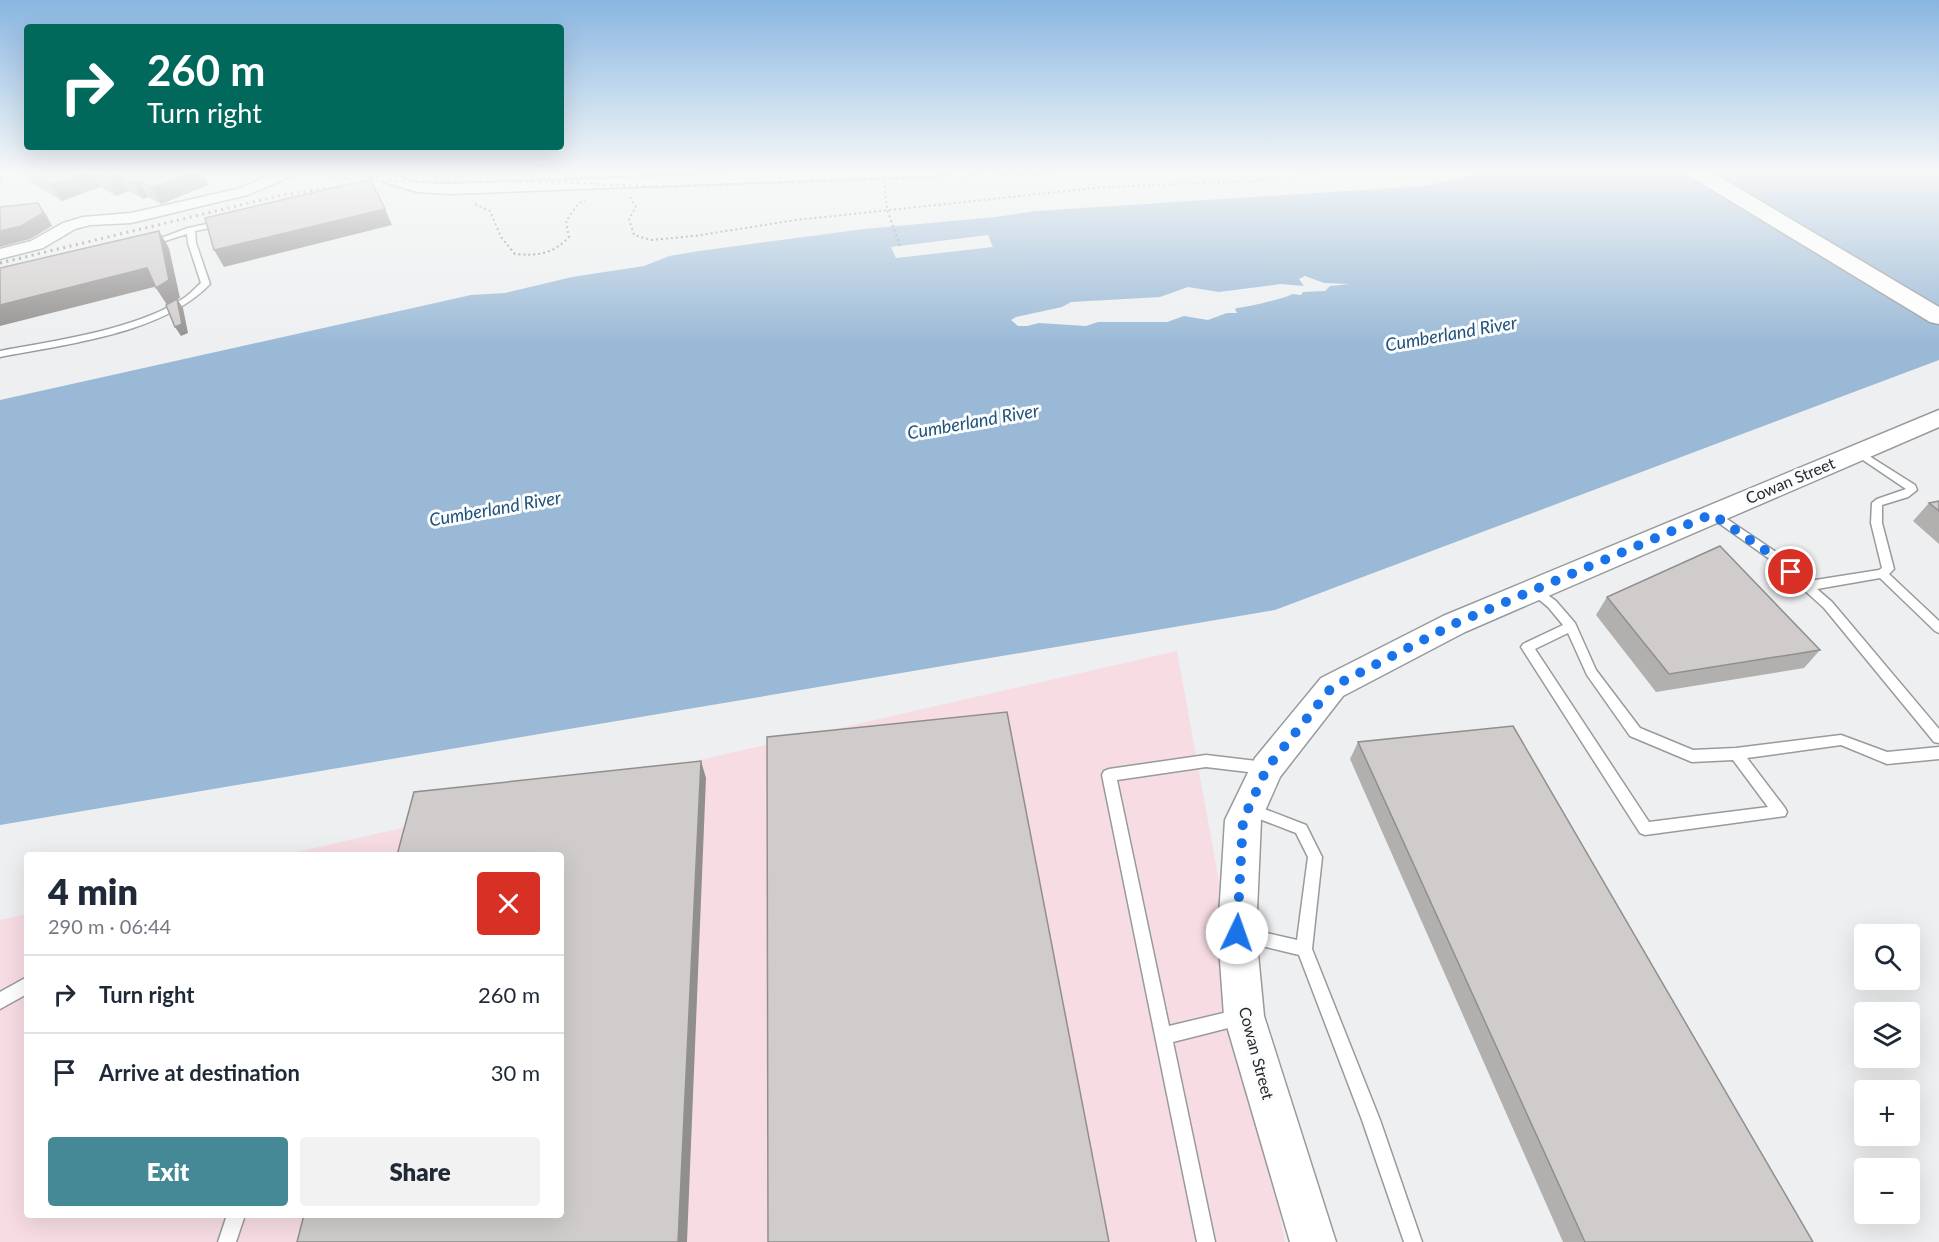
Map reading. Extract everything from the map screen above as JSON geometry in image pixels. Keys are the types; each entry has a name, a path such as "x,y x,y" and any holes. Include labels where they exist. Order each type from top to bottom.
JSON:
{"highway":[{"path":"1792,229 1939,317"},
{"path":"1821,229 1939,298"}],"street":[{"path":"0,255 37,245 64,229"},
{"name":"Cowan Street","path":"1313,1242 1244,1016 1237,933 1243,820 1267,768 1332,687 1454,624 1939,418"}],"lane":[{"path":"144,245 196,229"},
{"path":"0,354 85,337 153,315 185,301 206,284 192,243 191,230"},
{"path":"1807,586 1882,574 1888,569 1887,560 1875,530 1877,503 1887,497 1908,494 1912,490 1910,485 1858,452"},
{"path":"1712,514 1775,557 1828,604 1939,738"},
{"path":"1882,574 1939,628"},
{"path":"1534,589 1552,604 1572,626 1591,672 1635,732 1692,756 1736,754 1841,740 1887,758 1939,753"},
{"path":"1572,626 1527,647 1645,829 1780,812 1736,754"},
{"path":"1206,1242 1108,775 1206,762 1267,768"},
{"path":"1248,808 1301,829 1315,857 1304,949 1371,1120 1413,1242"},
{"path":"1237,933 1304,949"},
{"path":"0,1001 24,987"},
{"path":"1162,1036 1244,1016"},
{"path":"227,1242 235,1218"}],"path":[{"path":"498,229 515,254 540,256 560,247 568,237 567,229"},
{"path":"632,229 634,235 651,240 739,229"},
{"path":"894,229 900,246"}],"shaded area":[{"path":"1177,651 1285,1242 0,1242 0,920 24,915 24,1218 564,1218 564,852 297,852"}],"water":[{"name":"Cumberland River","path":"864,229 1939,229 1939,360 1275,610 0,825 0,400 471,295 505,293 572,277 644,266 669,256","holes":["988,235 993,247 896,258 891,247","1305,276 1324,283 1350,284 1330,286 1325,291 1303,292 1301,295 1292,294 1237,308 1235,309 1237,313 1227,313 1208,320 1184,316 1167,322 1098,322 1086,326 1039,323 1018,326 1011,320 1062,307 1071,302 1160,297 1188,287 1219,292 1281,284 1304,286 1299,279"]}],"building":[{"path":"208,229 302,229 214,250"},
{"path":"159,231 169,280 156,288 147,268 0,305 0,268"},
{"path":"177,299 182,324 175,327 166,305"},
{"path":"1939,501 1939,511 1929,503"},
{"path":"1720,546 1820,650 1669,674 1607,597"},
{"path":"1007,712 1109,1242 768,1242 767,737"},
{"path":"1513,726 1813,1242 1585,1242 1358,742"},
{"path":"701,761 678,1242 297,1242 303,1218 564,1218 564,852 398,852 414,792"}],"railway":[{"path":"0,263 141,229"}],"route":[{"path":"1237,933 1243,820 1267,768 1332,687 1454,624 1712,514 1775,557 1791,572"}]}
